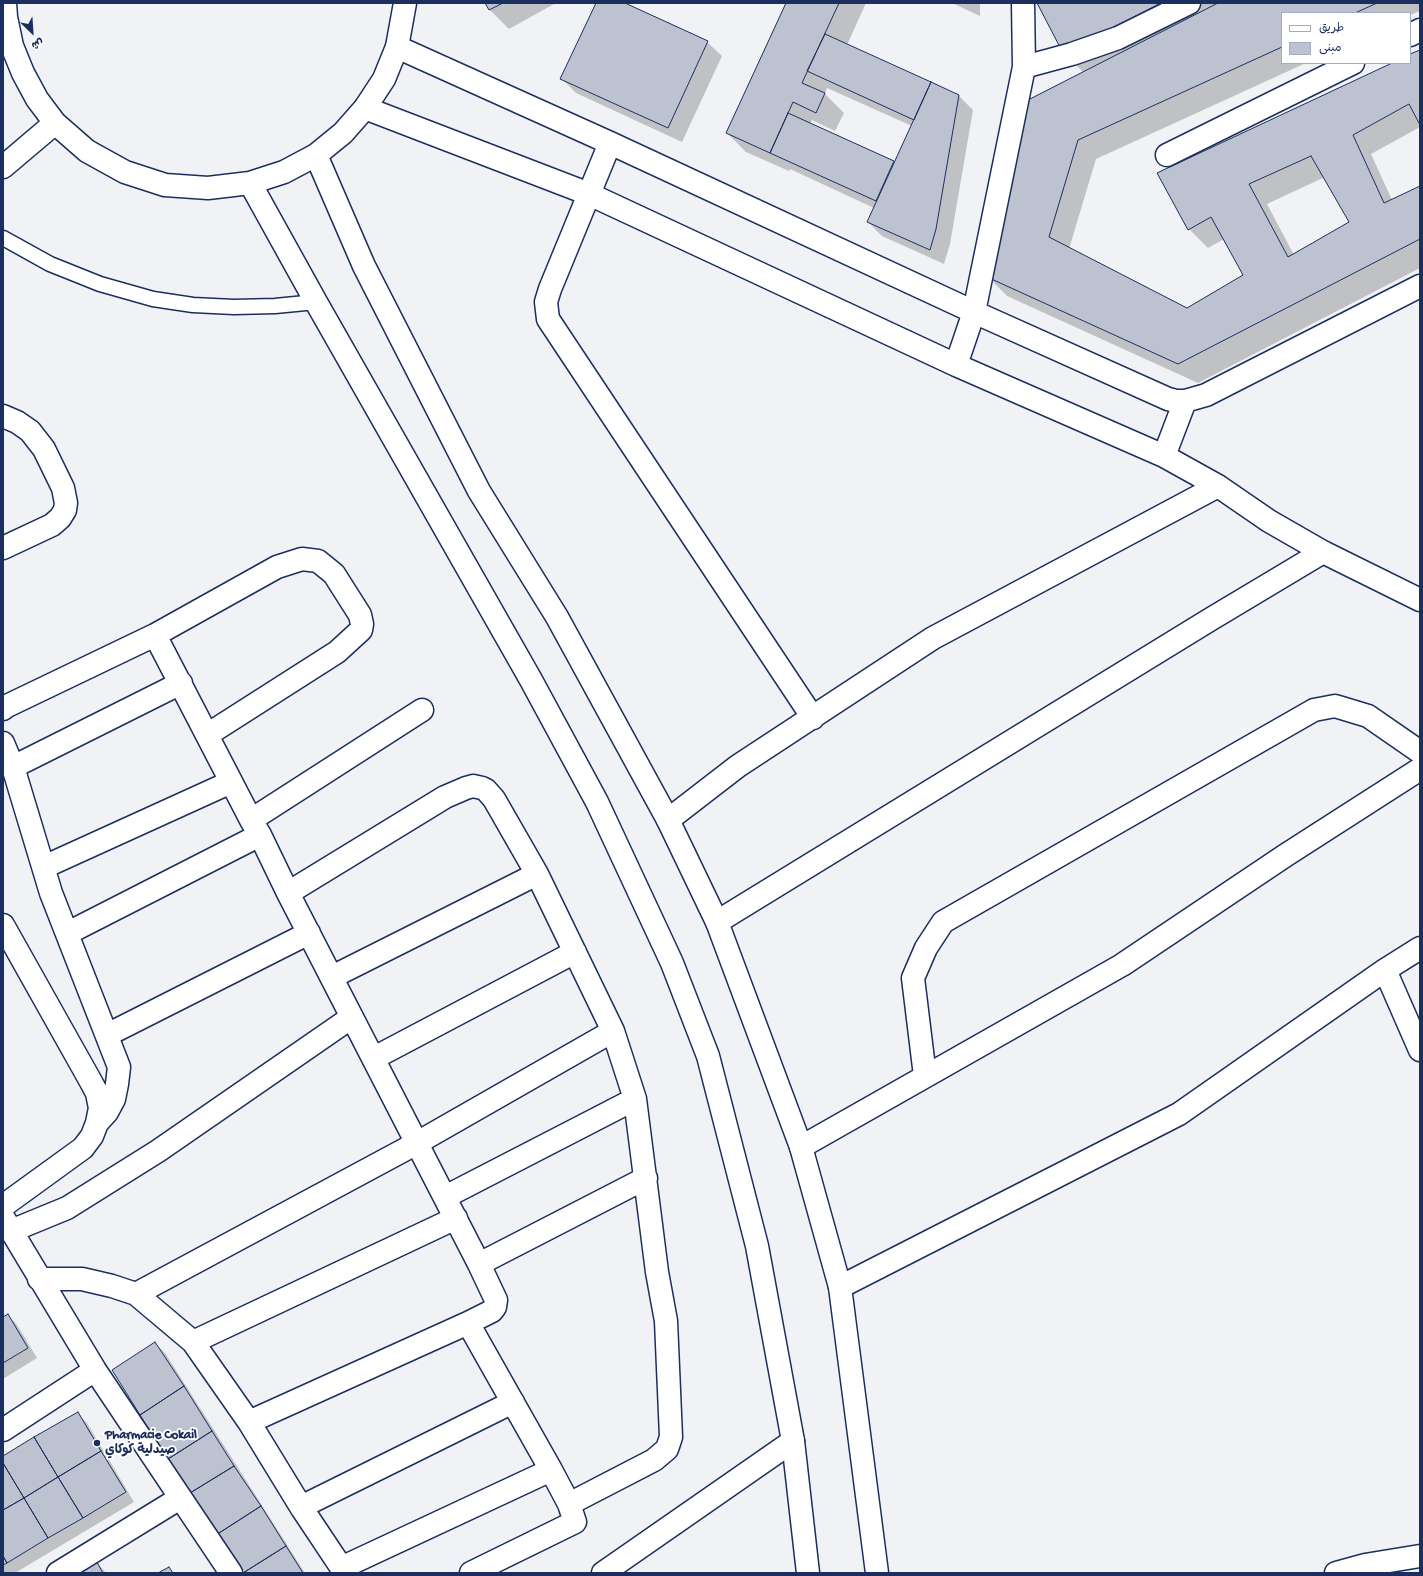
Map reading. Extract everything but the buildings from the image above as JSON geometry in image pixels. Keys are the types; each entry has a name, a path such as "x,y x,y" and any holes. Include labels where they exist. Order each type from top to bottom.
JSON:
{"street":[{"path":"5,3 6,17 12,46 23,74 37,99 56,123 87,151 125,172 166,184 208,188 250,183 284,172 316,155 342,133 365,108 384,78 397,47 405,3"},
{"path":"956,365 974,312 1024,67 1023,3"},
{"path":"1024,67 1072,54 1118,38 1189,3"},
{"path":"1411,34 1420,30"},
{"path":"397,47 610,143 974,312 1168,399 1176,401 1185,401 1206,395 1420,286"},
{"path":"1167,155 1351,64"},
{"path":"365,108 589,194 956,365 1164,456 1218,486 1269,521 1323,552 1420,600"},
{"path":"3,168 56,123"},
{"path":"610,143 550,289 546,302 548,318 813,718"},
{"path":"316,155 364,266 479,491 557,617 668,820 717,922 801,1147 840,1287 877,1573"},
{"path":"250,183 527,673 594,795 672,963 708,1056 755,1238 793,1441 808,1573"},
{"path":"1164,456 1185,401"},
{"path":"3,416 18,422 30,431 41,444 63,488 66,502 65,510 60,518 52,525 3,548"},
{"path":"668,820 738,766 933,638 1218,486"},
{"path":"717,922 1211,618 1323,552"},
{"path":"3,709 155,635 277,567 302,559 318,561 330,570 360,615 362,624 361,630 337,652 207,735"},
{"path":"155,635 256,828 495,1295 496,1304 492,1311 249,1422"},
{"path":"13,767 181,683"},
{"path":"924,1076 913,978 926,948 943,922 1314,710 1335,706 1368,716 1420,752"},
{"path":"68,933 256,828 422,710"},
{"path":"3,743 13,767 51,893 119,1066 114,1099 83,1148 3,1206"},
{"path":"801,1147 1122,965 1286,855 1420,769"},
{"path":"44,867 231,782"},
{"path":"288,893 445,797 473,786 486,790 494,799 537,874 613,1031 636,1099 657,1272 666,1321 671,1423 670,1442 667,1449 654,1460 570,1504"},
{"path":"332,977 537,874"},
{"path":"3,925 97,1093 100,1108 98,1123"},
{"path":"107,1035 309,933"},
{"path":"840,1287 1179,1114 1385,970 1420,948"},
{"path":"374,1058 575,952"},
{"path":"1385,970 1420,1050"},
{"path":"231,1573 94,1370 39,1279 8,1233 67,1208 158,1151 352,1017"},
{"path":"136,1294 417,1143 613,1031"},
{"path":"445,1197 636,1099"},
{"path":"479,1264 646,1178"},
{"path":"193,1342 456,1218"},
{"path":"39,1279 82,1279 112,1286 136,1294 193,1342 249,1422 301,1507 343,1570 551,1470"},
{"path":"468,1323 570,1504 575,1522 471,1573"},
{"path":"3,1430 94,1370"},
{"path":"301,1507 513,1402"},
{"path":"603,1573 793,1441"},
{"path":"58,1573 180,1498"},
{"path":"1336,1573 1365,1565 1420,1556"}],"lane":[{"path":"3,238 50,264 100,284 153,299 193,305 234,307 275,306 316,302"}],"place":[{"name":"Pharmacie Cokail صيدلية كوكاي","path":"97,1443"}]}
